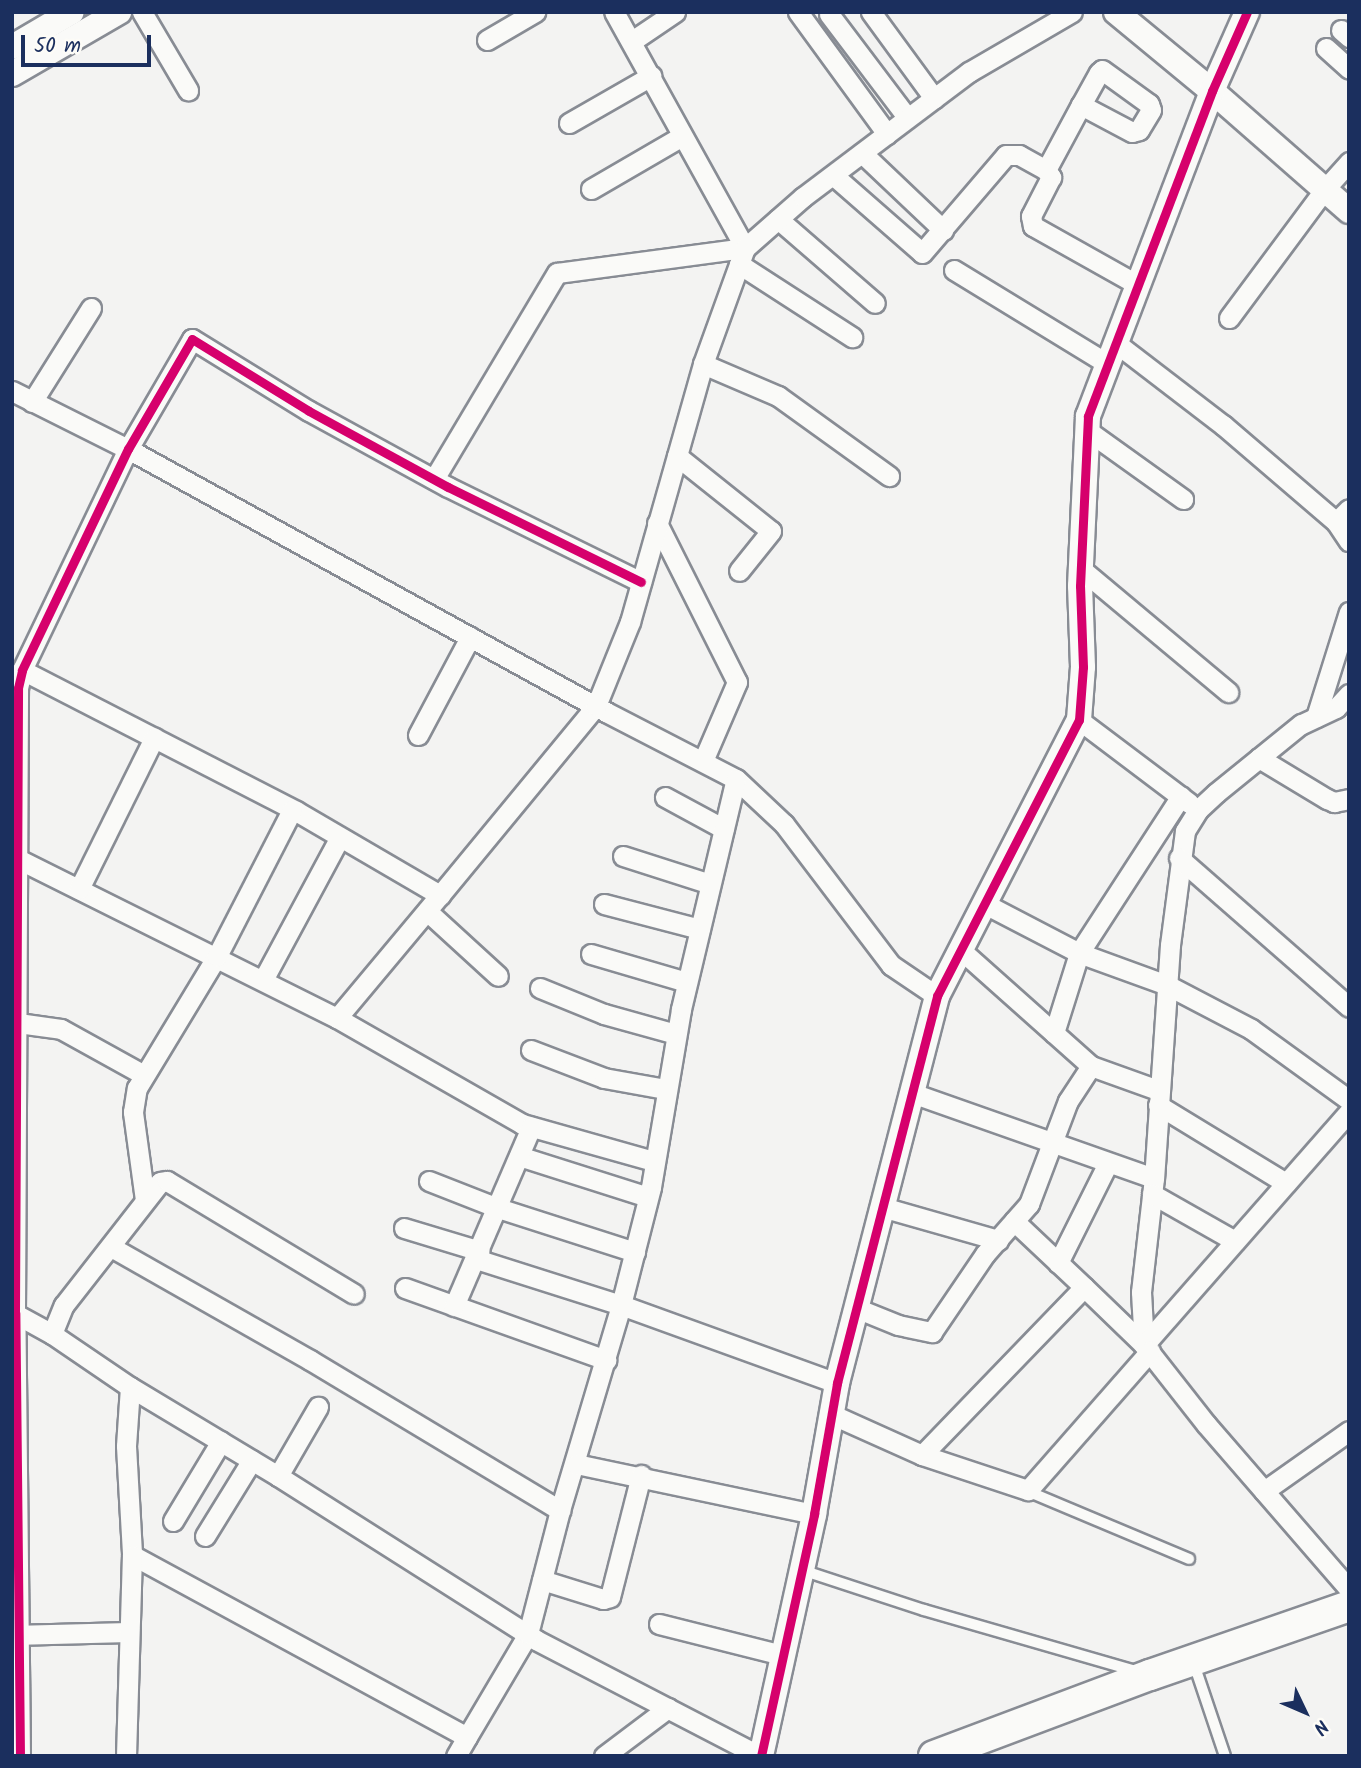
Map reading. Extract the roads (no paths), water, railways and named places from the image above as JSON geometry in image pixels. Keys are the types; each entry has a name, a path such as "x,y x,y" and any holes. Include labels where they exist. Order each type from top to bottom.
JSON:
{"main road":[{"path":"934,1756 1150,1675 1349,1606"}],"street":[{"path":"12,47 72,12"},
{"path":"12,74 119,12"},
{"path":"142,12 188,90"},
{"path":"487,40 535,12"},
{"path":"614,12 682,136 742,256 852,337"},
{"path":"632,41 676,12"},
{"path":"872,12 934,98"},
{"path":"337,1018 596,706 630,622 703,364 742,256 778,219 907,117 969,72 1072,12"},
{"path":"1116,12 1212,91 1349,211"},
{"path":"14,1312 528,1634 761,1756 814,1514 834,1415 837,1383 937,996 1079,720 1083,667 1081,569 1088,416 1212,91 1247,12"},
{"path":"887,134 803,20 830,13 907,117"},
{"path":"1326,48 1349,69"},
{"path":"569,123 650,76"},
{"path":"1046,170 1081,105"},
{"path":"592,189 682,136"},
{"path":"862,153 943,230"},
{"path":"833,175 916,251 925,252 1006,155 1019,155 1046,170 1051,177 1051,182 1031,216 1033,226 1138,285"},
{"path":"1229,318 1324,190 1349,162"},
{"path":"778,219 875,303"},
{"path":"434,479 557,274 742,256"},
{"path":"954,270 1112,354 1223,425 1342,515 1349,541"},
{"path":"33,402 91,308"},
{"path":"20,1756 15,1635 14,1312 18,1023 15,964 20,860 17,682 128,449 192,338 309,411 434,479 641,582"},
{"path":"703,364 779,396 889,476"},
{"path":"12,391 128,449 596,706 736,779 783,824 891,965 937,996"},
{"path":"1088,431 1182,499"},
{"path":"677,456 771,531 739,571"},
{"path":"657,523 737,682 703,761"},
{"path":"1081,569 1228,692"},
{"path":"1316,717 1349,612"},
{"path":"418,735 470,637"},
{"path":"17,682 154,738 292,810 440,895"},
{"path":"1147,1348 1141,1292 1153,1186 1179,858 1185,831 1198,810 1259,758 1301,724 1336,708 1349,694"},
{"path":"1079,720 1198,810"},
{"path":"79,889 154,738"},
{"path":"1259,758 1334,803 1349,799"},
{"path":"456,1756 528,1634 560,1510 576,1464 635,1252 648,1197 687,982 736,779"},
{"path":"1054,1033 1079,953 1181,796"},
{"path":"665,797 724,829"},
{"path":"145,1200 133,1099 144,1076 217,956 292,810"},
{"path":"263,980 340,837"},
{"path":"623,856 710,884"},
{"path":"1179,858 1349,1007"},
{"path":"20,860 337,1018 531,1128 654,1161"},
{"path":"604,904 700,929"},
{"path":"985,904 1079,953 1167,985 1251,1029 1349,1100"},
{"path":"427,911 498,976"},
{"path":"961,950 1091,1066 1158,1098 1286,1183"},
{"path":"592,954 687,982"},
{"path":"540,988 604,1014 676,1034"},
{"path":"18,1023 61,1029 144,1076"},
{"path":"531,1050 604,1078 666,1089"},
{"path":"856,1308 898,1325 932,1332 998,1240 1029,1204 1068,1101 1091,1066"},
{"path":"912,1093 1108,1163 1153,1186 1235,1241"},
{"path":"834,1415 922,1455 1025,1490 1031,1489 1235,1241 1349,1112"},
{"path":"454,1306 531,1128"},
{"path":"519,1156 648,1197"},
{"path":"1058,1263 1108,1163"},
{"path":"52,1334 64,1305 111,1247 155,1186 167,1181 354,1294"},
{"path":"429,1181 498,1208 635,1252"},
{"path":"882,1207 998,1240"},
{"path":"1014,1221 1147,1348 1206,1424 1349,1589"},
{"path":"404,1228 837,1383"},
{"path":"111,1247 310,1360 560,1510"},
{"path":"922,1455 1084,1287"},
{"path":"405,1288 606,1360"},
{"path":"126,1756 132,1555 126,1446 130,1387"},
{"path":"278,1476 318,1407"},
{"path":"1264,1491 1349,1432"},
{"path":"173,1521 221,1441"},
{"path":"205,1536 253,1460"},
{"path":"576,1464 640,1475 814,1514"},
{"path":"542,1580 603,1599 610,1597 640,1475"},
{"path":"132,1555 467,1737"},
{"path":"659,1624 782,1655"},
{"path":"15,1635 129,1632"},
{"path":"604,1756 668,1708"}],"lane":[{"path":"1025,1490 1189,1559"},
{"path":"800,1569 924,1610 1150,1675"},
{"path":"1192,1660 1225,1756"}]}
